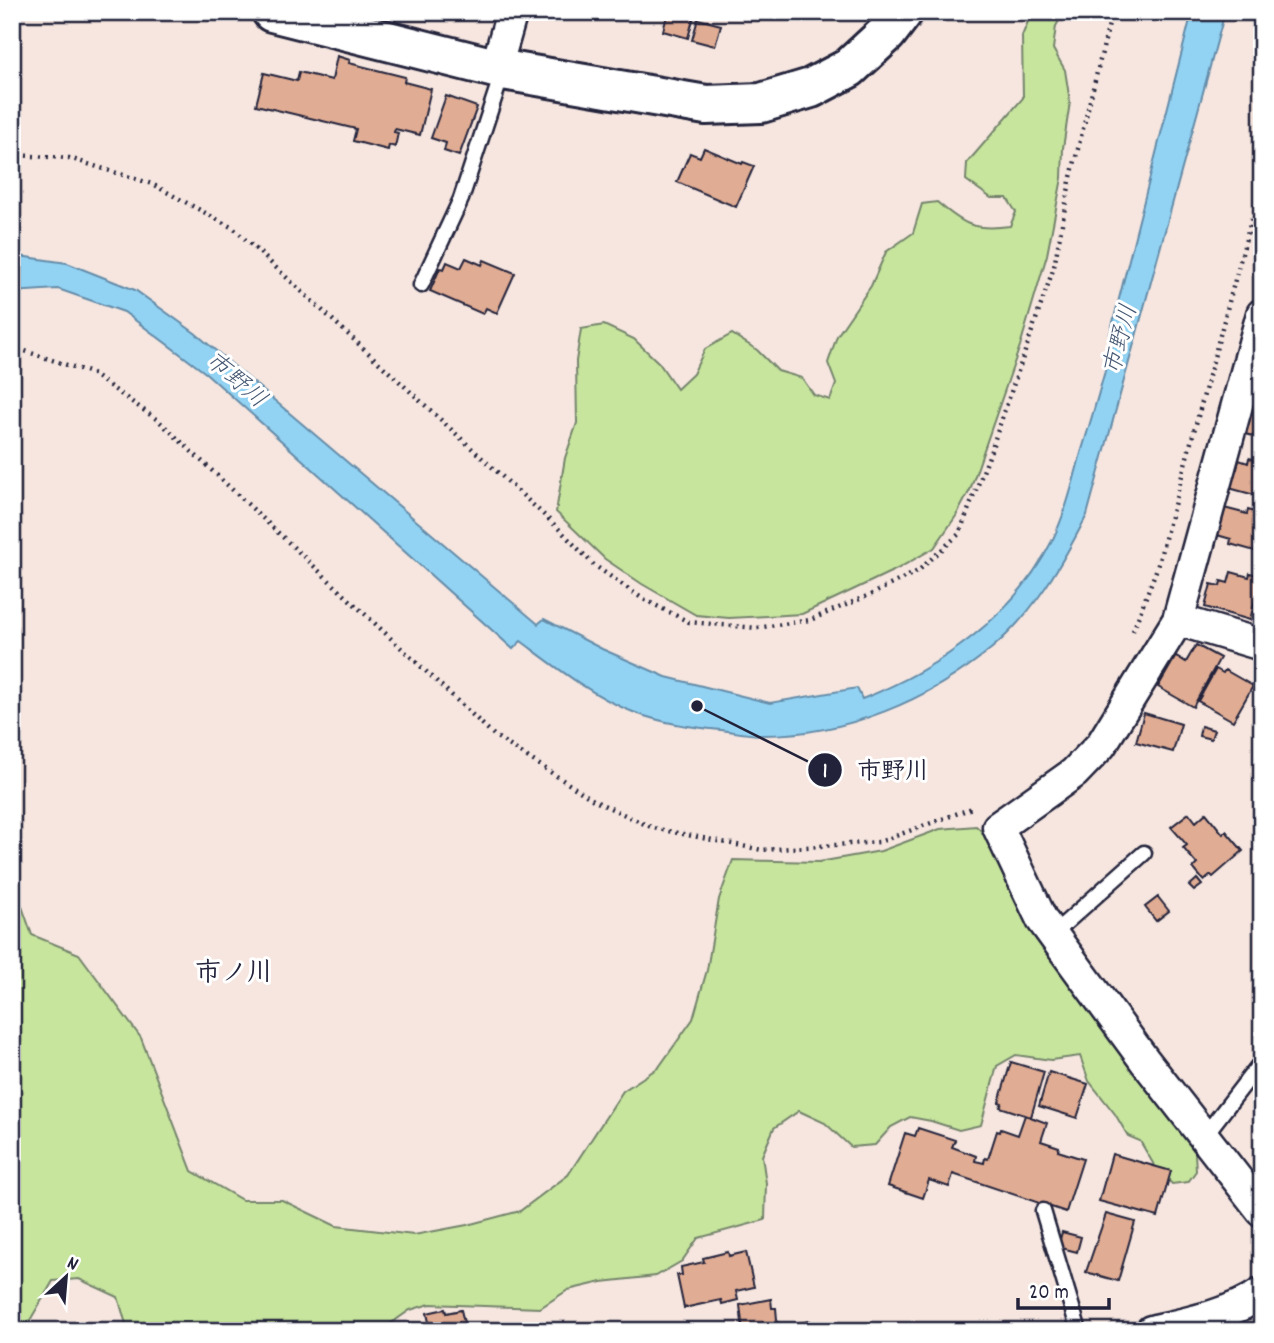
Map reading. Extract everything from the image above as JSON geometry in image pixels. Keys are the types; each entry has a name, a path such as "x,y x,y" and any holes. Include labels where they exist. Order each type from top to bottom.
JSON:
{"street":[{"path":"272,12 499,69 706,105 761,103 811,88 849,68 887,33 903,12"},
{"path":"499,69 512,12"},
{"path":"1261,318 1178,620 1101,745 1074,773 998,827 1042,920 1145,1061 1262,1211"},
{"path":"1178,620 1262,645"},
{"path":"1151,1331 1237,1306 1262,1293"}],"lane":[{"path":"421,285 461,199 499,69"},
{"path":"1053,934 1144,853"},
{"path":"1205,1135 1262,1061"},
{"path":"1043,1211 1079,1331"}],"path":[{"path":"12,155 69,158 152,184 233,228 557,527 594,565 643,599 689,622 757,628 810,620 872,594 918,571 959,534 988,459 1054,267 1070,181 1112,12"},
{"path":"1132,634 1157,568 1262,180"},
{"path":"12,349 91,373 159,421 495,736 596,801 653,828 762,850 879,842 976,807"}],"green space":[{"path":"1032,12 1064,12 1056,26 1053,49 1065,70 1070,102 1063,148 1062,178 1047,255 1020,346 970,490 934,548 897,569 802,614 729,618 696,615 605,559 556,512 565,458 577,423 576,361 581,329 604,325 634,339 659,363 677,389 693,374 705,349 732,334 757,350 778,371 802,378 814,395 830,400 836,384 828,363 837,336 871,286 886,252 913,233 922,204 937,202 962,221 978,227 1010,226 1016,212 1007,198 991,198 966,180 967,163 1023,98 1022,36"},
{"path":"976,826 991,840 1194,1134 1196,1171 1188,1182 1172,1184 1154,1165 1140,1141 1128,1136 1115,1114 1089,1081 1080,1056 1051,1060 1016,1055 997,1066 981,1125 959,1130 910,1117 891,1127 875,1145 851,1147 825,1123 799,1111 774,1128 762,1156 766,1183 765,1220 698,1238 682,1261 656,1276 602,1282 568,1290 540,1308 430,1304 410,1310 380,1331 128,1331 118,1297 79,1279 53,1281 29,1322 12,1328 12,895 19,898 32,935 79,954 141,1038 192,1171 242,1200 282,1200 336,1226 414,1235 520,1211 568,1175 623,1091 659,1067 693,1019 707,970 719,899 733,860 819,862 881,851 940,829"}],"water":[{"path":"1192,12 1225,12 1087,515 1046,587 1021,619 992,648 941,684 913,699 885,711 825,729 747,734 665,722 603,698 521,641 513,649 207,374 124,312 58,289 12,292 12,255 67,263 135,290 195,333 538,624 544,619 602,649 666,677 770,703 857,688 862,699 919,672 972,636 1018,592 1053,539 1069,497 1115,335 1110,334"}],"building":[{"path":"668,12 695,12 688,38 663,31"},
{"path":"773,12 826,12 825,21 773,17"},
{"path":"698,19 721,25 715,46 692,40"},
{"path":"337,56 350,60 349,63 405,77 404,82 431,89 420,135 395,129 394,132 398,133 395,147 389,145 388,150 353,141 356,129 256,105 264,73 297,81 299,72 332,80"},
{"path":"446,96 477,107 459,156 444,151 446,143 431,138"},
{"path":"704,148 742,164 743,162 754,166 736,207 677,182 690,153 700,157"},
{"path":"466,258 482,265 484,260 515,273 497,313 486,308 483,314 430,291 440,268 444,269 447,262 461,268"},
{"path":"1255,395 1262,397 1262,438 1245,434"},
{"path":"1249,458 1262,461 1262,497 1229,488 1239,460 1248,463"},
{"path":"1224,508 1247,514 1248,510 1262,514 1262,553 1230,544 1231,539 1217,535"},
{"path":"1231,572 1249,577 1250,573 1261,576 1250,620 1205,607 1211,584 1220,586 1221,581 1228,583"},
{"path":"1196,645 1220,658 1193,707 1158,687 1176,656 1186,662"},
{"path":"1216,669 1223,673 1225,670 1253,686 1233,721 1198,701"},
{"path":"1144,713 1181,724 1173,752 1136,742"},
{"path":"1201,726 1214,730 1211,739 1199,736"},
{"path":"1189,813 1196,822 1206,813 1223,834 1226,831 1243,851 1213,877 1211,875 1204,881 1193,868 1197,864 1183,848 1187,845 1171,827"},
{"path":"1197,879 1202,885 1194,891 1189,886"},
{"path":"1158,897 1169,911 1156,921 1145,907"},
{"path":"1011,1062 1044,1072 1031,1117 1000,1107 1002,1103 999,1102"},
{"path":"1049,1072 1088,1084 1077,1118 1039,1106"},
{"path":"1025,1115 1047,1123 1041,1141 1059,1147 1058,1151 1083,1159 1066,1212 953,1174 949,1187 929,1180 923,1198 888,1186 905,1133 915,1136 918,1128 955,1140 952,1147 976,1156 975,1161 984,1163 985,1158 988,1159 997,1131 1000,1132 1001,1129 1018,1135"},
{"path":"1112,1154 1171,1171 1158,1217 1099,1201"},
{"path":"1106,1214 1135,1222 1118,1281 1086,1272"},
{"path":"1062,1232 1081,1237 1077,1252 1058,1247"},
{"path":"728,1252 729,1256 746,1252 754,1287 736,1291 738,1300 722,1304 721,1300 684,1308 677,1275 682,1275 681,1267 704,1262 703,1258"},
{"path":"771,1299 772,1308 776,1308 778,1331 743,1331 740,1305"},
{"path":"445,1309 446,1313 461,1310 466,1331 409,1331 430,1327 427,1313"},
{"path":"810,1321 811,1331 799,1331 798,1323"}],"place":[{"name":"市野川","path":"697,706"}],"district":[{"name":"市ノ川","path":"234,974"}]}
